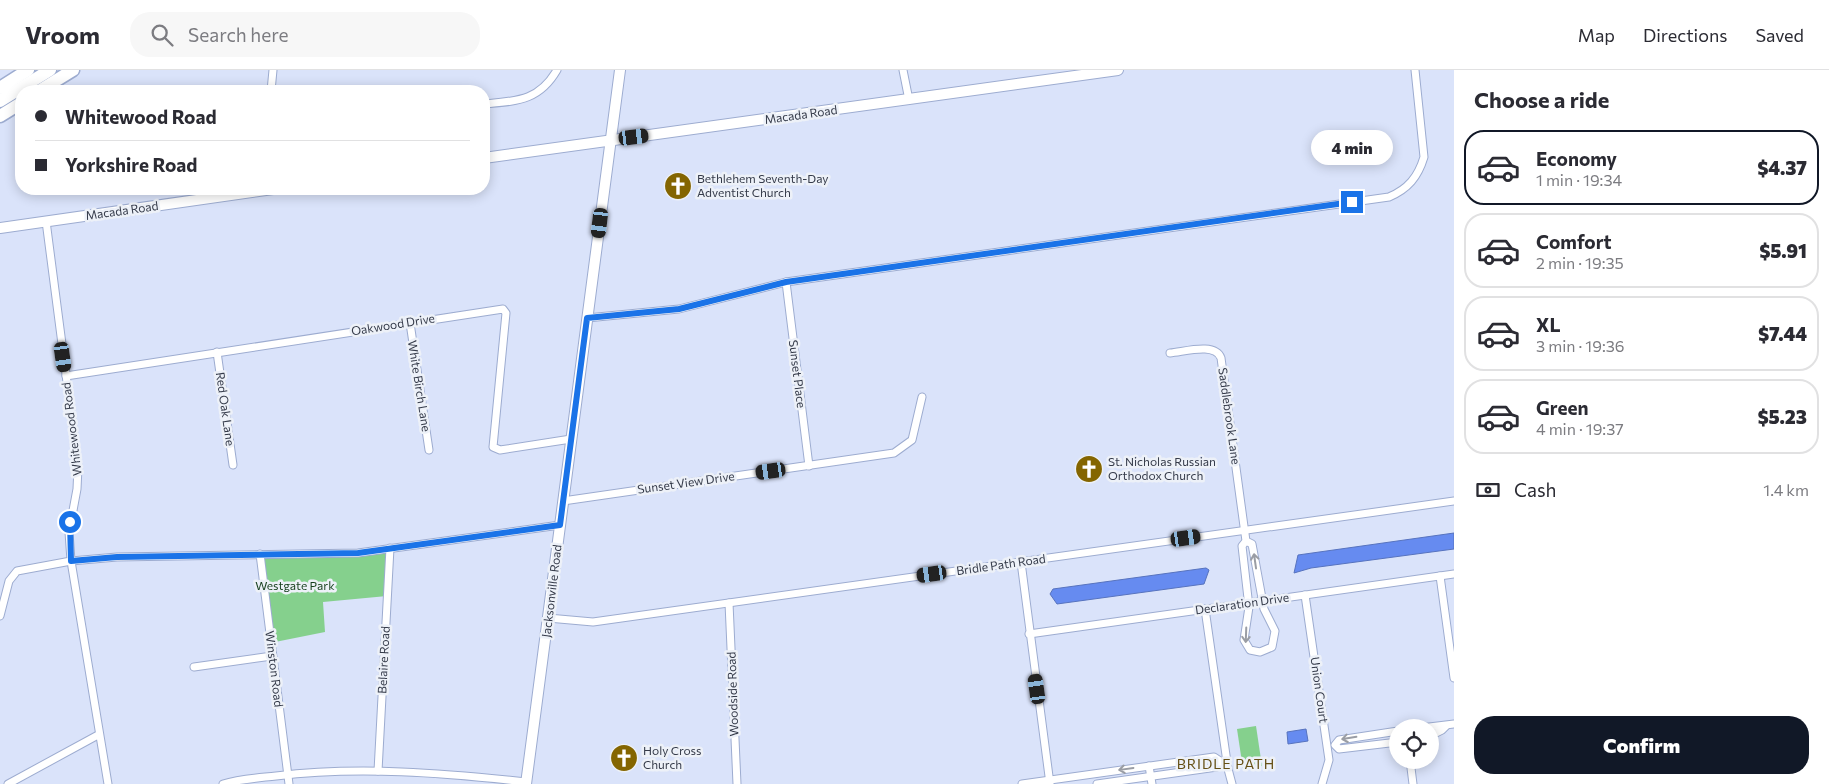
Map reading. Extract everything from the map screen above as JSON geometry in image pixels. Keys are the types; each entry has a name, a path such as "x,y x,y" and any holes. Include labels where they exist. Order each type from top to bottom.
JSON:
{"highway":[{"path":"0,88 28,70"},
{"path":"27,85 50,70"},
{"path":"49,85 73,70"},
{"path":"0,102 15,92"},
{"path":"0,116 15,107"}],"street":[{"path":"272,85 274,70"},
{"path":"490,103 525,100 549,84 557,70"},
{"name":"Jacksonville Road","path":"526,783 620,70"},
{"path":"903,70 909,100"},
{"name":"Macada Road","path":"490,157 1118,70"},
{"path":"587,318 679,309 786,282 1389,197 1405,189 1412,182 1424,158 1414,70"},
{"name":"Macada Road","path":"0,228 232,195"},
{"name":"Whitewood Road","path":"46,222 79,478 69,532 71,561 98,736 108,784"},
{"name":"Sunset Place","path":"786,282 809,466"},
{"name":"Oakwood Drive","path":"66,376 503,309 506,313 493,447 500,450 571,439"},
{"name":"White Birch Lane","path":"410,323 429,450"},
{"name":"Saddlebrook Lane","path":"1170,353 1211,349 1220,354 1245,530"},
{"name":"Red Oak Lane","path":"217,352 232,465"},
{"name":"Sunset View Drive","path":"563,501 894,453 905,448 912,440 922,397"},
{"name":"Bridle Path Road","path":"548,618 593,622 1454,501"},
{"path":"0,616 9,580 17,571 71,561 117,557 358,553 560,525"},
{"path":"1245,530 1246,541 1242,546 1248,603 1244,640 1250,650 1264,652 1272,647 1275,634 1262,601 1252,544 1246,541"},
{"name":"Belaire Road","path":"378,771 390,548"},
{"name":"Winston Road","path":"260,554 289,784"},
{"path":"1020,562 1050,782"},
{"name":"Declaration Drive","path":"1030,634 1454,574"},
{"path":"1440,576 1454,678"},
{"name":"Union Court","path":"1305,595 1331,746 1328,766 1322,784"},
{"name":"Woodside Road","path":"729,603 737,784"},
{"path":"1204,609 1223,761 1232,784"},
{"path":"194,667 272,656"},
{"path":"1439,732 1446,726 1454,724"},
{"path":"1439,725 1446,726"},
{"path":"1331,746 1339,740 1389,732"},
{"path":"8,784 98,736"},
{"path":"1331,746 1339,749 1389,743"},
{"path":"1022,784 1050,782 1214,757 1223,761"},
{"path":"1097,784 1151,780 1217,767 1223,761"},
{"path":"1149,766 1151,780"},
{"path":"1412,769 1414,784"},
{"path":"223,784 288,775 378,771 526,783"},
{"path":"427,784 428,774"}],"green space":[{"name":"Westgate Park","path":"390,548 387,596 323,602 325,632 270,643 260,554"},
{"path":"1256,726 1262,766 1243,769 1237,729"}],"water":[{"path":"1454,533 1454,549 1311,568 1294,573 1298,555"},
{"path":"1206,568 1209,570 1204,584 1057,604 1050,594 1053,589"},
{"path":"1306,729 1308,741 1288,744 1287,732"}],"place":[{"name":"Bethlehem Seventh-Day Adventist Church","path":"678,186"},
{"name":"St. Nicholas Russian Orthodox Church","path":"1089,469"},
{"name":"Holy Cross Church","path":"624,758"}],"district":[{"name":"BRIDLE PATH","path":"1226,764"}],"route":[{"path":"70,522 69,543 71,561 117,557 358,553 560,525 587,318 603,318 679,309 786,282 1352,202"}]}
